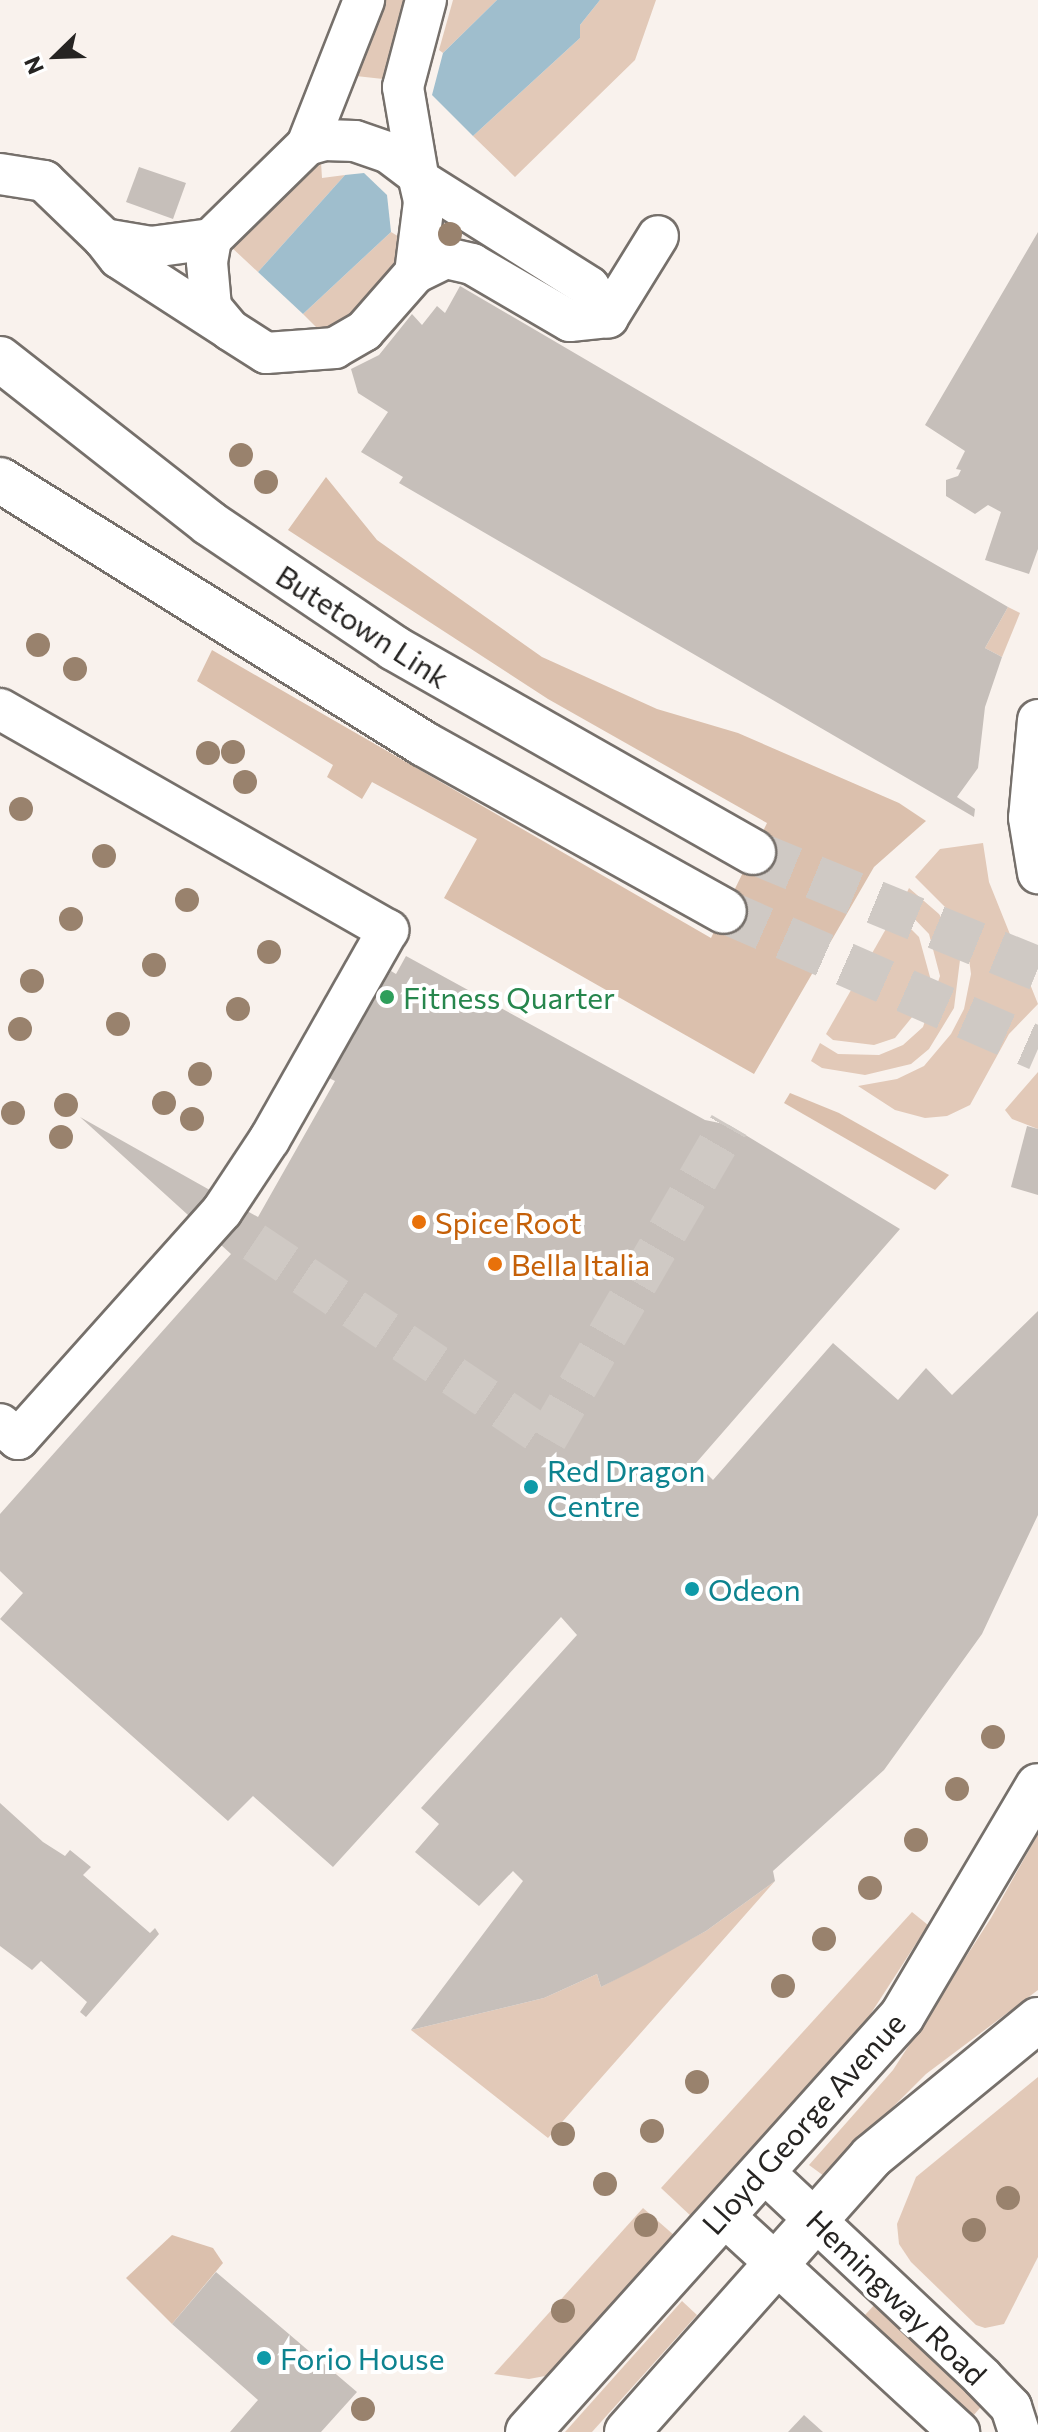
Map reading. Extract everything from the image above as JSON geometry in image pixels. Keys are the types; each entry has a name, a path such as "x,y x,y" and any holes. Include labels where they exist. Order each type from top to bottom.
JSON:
{"main road":[{"name":"Butetown Link","path":"0,359 209,523 394,648 753,852"},
{"path":"0,480 437,751 724,911"},
{"name":"Lloyd George Avenue","path":"528,2432 902,2016 1038,1786"},
{"path":"627,2432 905,2125 1038,2020"}],"street":[{"path":"104,239 151,247 211,239 307,145 364,0"},
{"path":"415,273 424,202 403,87 426,0"},
{"path":"307,145 355,141 389,153 419,178 589,287 608,317"},
{"path":"0,174 44,181 104,239 119,258 266,353 335,348 364,331 415,273 446,258 472,264 570,321 608,317"},
{"path":"608,317 658,236"},
{"path":"211,239 207,287 211,307 230,330"},
{"path":"0,709 388,930 238,1190 18,1439 0,1424"},
{"path":"1038,720 1032,743 1029,818 1038,873"},
{"name":"Hemingway Road","path":"763,2171 1001,2397 1019,2432"},
{"name":"Hemingway Road","path":"723,2215 953,2429"}],"shaded area":[{"path":"383,0 406,0 383,79 356,76"},
{"path":"453,0 497,0 443,53 439,50"},
{"path":"600,0 656,0 635,60 515,177 473,136 580,38 580,25"},
{"path":"321,162 322,178 345,175 258,272 230,246 308,167"},
{"path":"391,232 406,241 402,257 352,318 321,332 303,314"},
{"path":"326,477 377,540 542,657 657,709 738,733 899,803 926,821 874,867 754,1074 444,898 477,839 372,782 362,799 327,777 333,765 197,681 212,650 711,938 767,823 548,699 288,530"},
{"path":"1008,607 1020,613 1002,657 985,648"},
{"path":"983,843 989,882 1038,1004 1009,1034 970,1105 947,1116 925,1118 895,1110 858,1086 897,1079 924,1066 951,1034 964,1009 971,974 967,944 954,916 915,877 940,849"},
{"path":"909,888 939,914 951,933 960,960 954,1008 929,1049 911,1064 865,1075 822,1068 811,1061 820,1043 838,1054 879,1055 903,1045 923,1027 940,976 929,934 901,905"},
{"path":"895,913 919,937 930,977 926,1000 895,1038 874,1045 833,1040 826,1034"},
{"path":"1038,1072 1038,1129 1012,1119 1005,1110"},
{"path":"790,1093 839,1113 949,1175 935,1190 784,1103"},
{"path":"1038,1834 1038,1990 926,2074 824,2176 809,2165 893,2070 991,1918"},
{"path":"775,1881 548,2138 411,2030 544,1998 597,1974 601,1987 706,1931"},
{"path":"912,1912 928,1925 868,2018 693,2218 661,2188"},
{"path":"1038,2077 1038,2257 1004,2324 985,2328 976,2325 911,2262 899,2244 897,2224 916,2177"},
{"path":"643,2208 675,2236 562,2363 545,2376 529,2379 494,2374"},
{"path":"172,2235 213,2248 223,2263 172,2324 126,2278"},
{"path":"682,2301 697,2315 592,2432 565,2432"},
{"path":"878,2301 986,2401 973,2416 864,2316"}],"water":[{"path":"497,0 600,0 580,25 580,38 473,136 432,95 443,53"},
{"path":"364,173 387,195 391,232 303,314 258,272 345,175"}],"building":[{"path":"139,167 186,183 173,219 126,202"},
{"path":"1038,232 1038,549 1029,574 985,560 1001,512 988,505 975,514 946,496 946,480 958,476 961,470 956,469 965,451 925,425"},
{"path":"460,286 1008,607 985,648 1002,657 985,707 978,768 957,797 975,809 974,817 399,483 403,477 361,452 388,412 358,393 351,369 379,355 412,314 422,325 437,306 445,313"},
{"name":"Red Dragon Centre","path":"406,956 705,1120 729,1125 900,1229 696,1463 713,1480 833,1343 898,1400 926,1368 952,1395 1038,1311 1038,1515 982,1634 884,1770 773,1871 775,1881 706,1931 645,1965 601,1987 597,1974 544,1998 411,2030 523,1881 513,1871 479,1906 415,1852 439,1824 421,1808 577,1635 561,1617 333,1867 253,1796 228,1821 0,1619 23,1593 0,1571 0,1514 231,1254 80,1117 258,1217 335,1081 329,1078 391,971 396,974"},
{"path":"1027,1126 1038,1129 1038,1195 1011,1187"},
{"path":"0,1803 43,1842 65,1856 70,1850 91,1867 83,1875 150,1933 155,1928 159,1934 86,2017 80,2012 87,2002 41,1961 32,1970 0,1946"},
{"name":"Forio House","path":"216,2272 357,2392 321,2432 230,2432 258,2400 172,2324"},
{"path":"804,2415 823,2432 788,2432"}],"tunnel":[{"path":"753,852 1038,969"},
{"path":"724,911 1038,1049"},
{"path":"254,1242 547,1439 729,1125"}],"place":[{"name":"Fitness Quarter","path":"387,997"},
{"name":"Spice Root","path":"419,1222"},
{"name":"Bella Italia","path":"495,1264"},
{"name":"Red Dragon Centre","path":"531,1487"},
{"name":"Odeon","path":"692,1589"},
{"name":"Forio House","path":"264,2358"}]}
